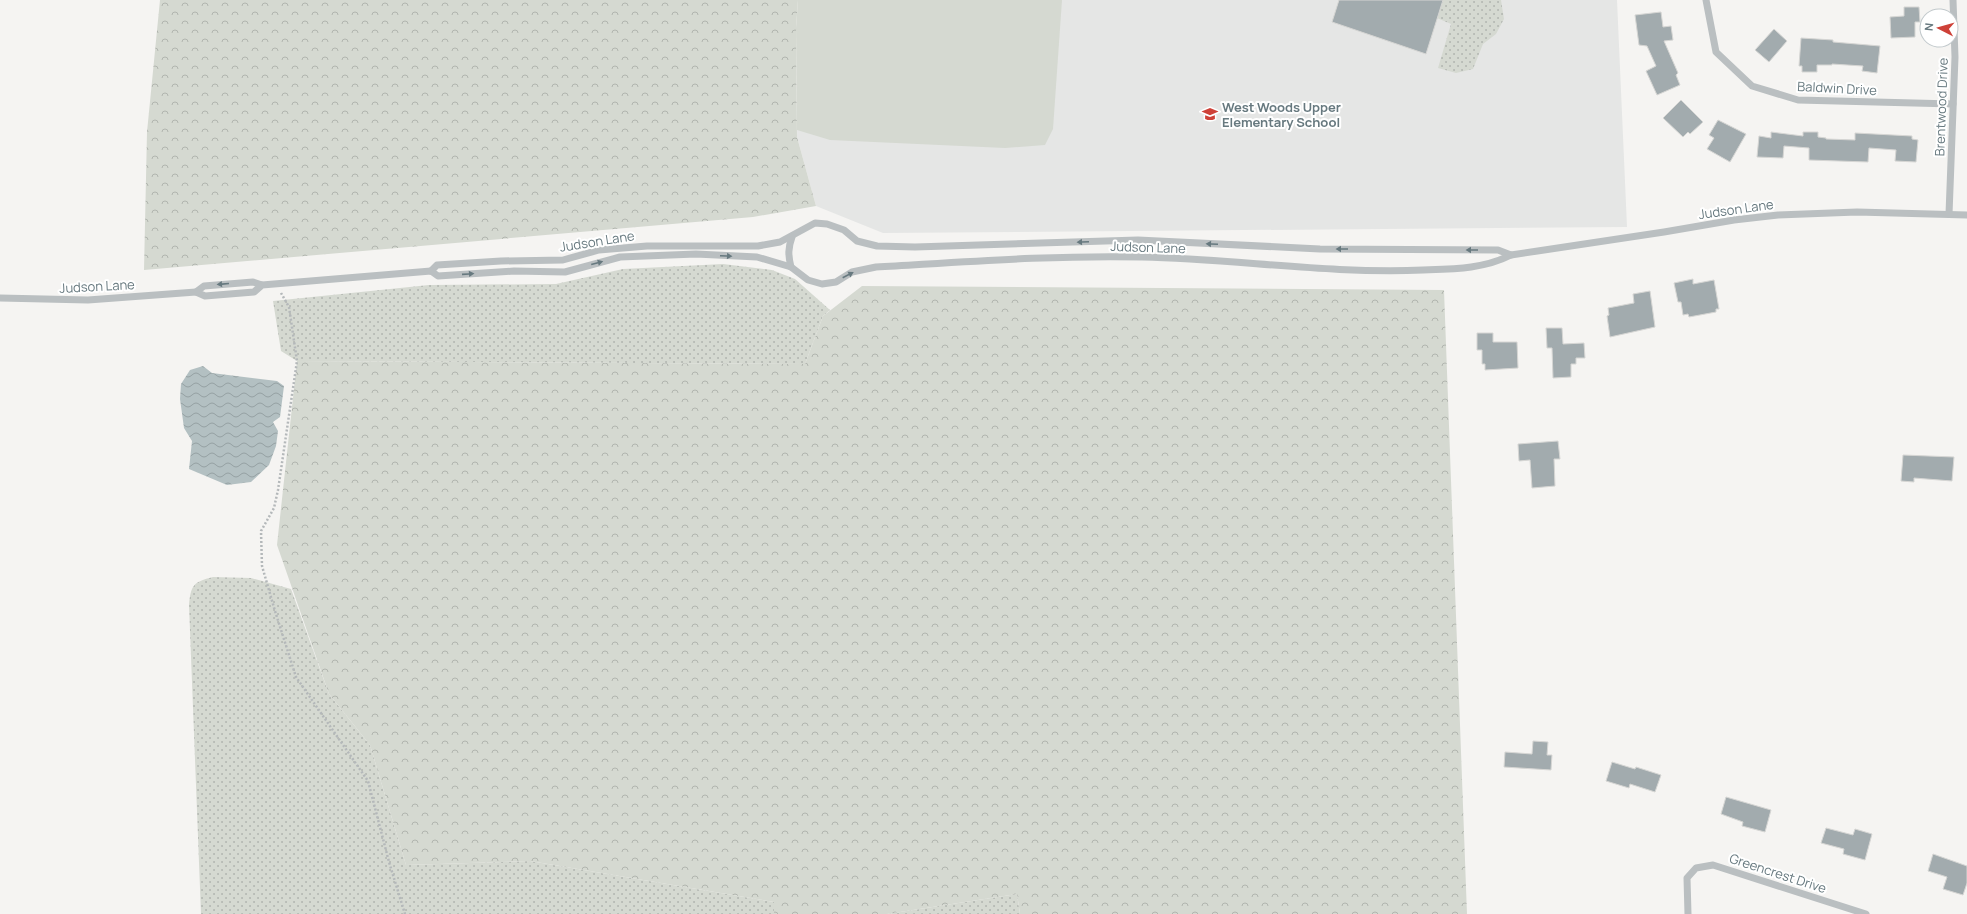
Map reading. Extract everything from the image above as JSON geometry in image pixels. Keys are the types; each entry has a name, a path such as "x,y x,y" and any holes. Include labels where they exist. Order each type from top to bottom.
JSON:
{"street":[{"name":"Baldwin Drive","path":"1706,0 1716,52 1752,86 1798,100 1953,104"},
{"name":"Brentwood Drive","path":"1949,214 1955,57 1953,0"},
{"name":"Judson Lane","path":"431,271 438,276 514,270 565,272 620,256 696,254 757,257 791,267 808,280 822,284 836,282 852,272 876,267 1065,257 1142,257 1320,269 1400,271 1470,267 1497,262 1511,255 1734,220 1778,215 1857,212 1967,215"},
{"name":"Judson Lane","path":"0,298 88,300 196,292 204,286 253,282 262,285 431,271 437,265 501,261 563,260 599,250 647,246 758,246 780,242 792,237 802,229 815,223 827,224 844,230 857,241 877,246 916,247 1138,240 1320,249 1498,250 1511,255"},
{"path":"791,267 788,256 788,247 792,237"},
{"name":"Greencrest Drive","path":"1688,914 1687,878 1696,868 1713,865 1866,914"}],"path":[{"path":"276,284 289,307 297,361 278,490 274,508 261,531 262,566 296,677 368,781 389,862 406,914"}],"shaded area":[{"name":"West Woods Upper Elementary School","path":"805,0 1617,0 1627,227 883,233 816,206 797,137 798,47"}],"green space":[{"path":"160,0 798,0 796,28 797,137 816,206 753,217 144,270 147,132"},
{"path":"798,0 1062,0 1053,129 1045,145 1005,148 830,140 797,130 796,28"},
{"path":"1443,0 1501,0 1504,19 1496,34 1483,44 1473,69 1456,73 1438,68 1451,24 1437,18"},
{"path":"723,264 772,270 795,279 830,310 823,316 805,364 297,361 281,351 273,301 429,285 556,284 623,269"},
{"path":"862,286 1444,290 1467,914 1020,914 1017,894 887,914 774,914 774,902 530,861 406,865 370,745 329,694 277,545 297,361 805,364 823,316"},
{"path":"213,577 251,578 291,589 329,694 370,745 406,865 530,861 774,902 774,914 201,914 189,605 194,585"},
{"path":"1017,894 1020,914 887,914"}],"water":[{"path":"203,366 212,373 277,381 284,386 280,417 273,422 278,431 276,446 269,465 251,482 227,485 189,469 192,441 184,428 180,399 181,384 190,370"}],"building":[{"path":"1339,0 1443,0 1426,54 1332,22"},
{"path":"1904,7 1919,7 1919,22 1915,22 1915,37 1891,38 1890,17 1904,16"},
{"path":"1661,12 1663,27 1671,26 1673,40 1664,41 1678,73 1676,75 1680,85 1657,95 1646,71 1656,66 1647,46 1639,45 1635,15"},
{"path":"1774,29 1787,41 1769,62 1755,50"},
{"path":"1801,38 1833,40 1833,42 1880,46 1877,73 1862,71 1863,66 1832,64 1817,65 1817,72 1802,72 1802,66 1799,66"},
{"path":"1681,100 1703,122 1690,134 1688,132 1683,137 1663,118"},
{"path":"1718,120 1746,134 1730,162 1707,149 1714,138 1709,135"},
{"path":"1771,132 1803,136 1803,132 1818,132 1818,137 1826,139 1855,140 1855,133 1912,136 1912,139 1918,140 1916,162 1895,161 1896,150 1869,148 1868,162 1809,160 1809,148 1784,146 1783,158 1757,157 1759,136 1771,138"},
{"path":"1693,279 1693,284 1714,280 1719,309 1716,309 1716,312 1689,317 1688,314 1683,315 1681,302 1678,302 1674,283"},
{"path":"1650,291 1655,327 1610,337 1607,316 1609,315 1608,308 1634,303 1633,294"},
{"path":"1546,328 1562,328 1563,344 1584,343 1585,358 1576,358 1576,364 1571,364 1571,377 1553,378 1552,348 1547,348"},
{"path":"1477,333 1493,333 1493,342 1517,342 1518,368 1485,370 1485,364 1482,364 1482,350 1477,350"},
{"path":"1558,441 1560,459 1554,459 1555,486 1532,488 1530,460 1519,461 1518,444"},
{"path":"1903,455 1954,457 1952,481 1914,478 1914,482 1901,481"},
{"path":"1533,741 1548,742 1547,755 1552,755 1551,770 1504,767 1505,752 1532,754"},
{"path":"1612,762 1635,769 1636,767 1661,775 1655,792 1630,784 1629,788 1606,781"},
{"path":"1726,797 1771,810 1765,832 1742,826 1743,822 1721,814"},
{"path":"1826,828 1853,835 1855,829 1872,834 1865,860 1843,854 1844,849 1821,843"},
{"path":"1933,854 1967,866 1967,883 1963,895 1943,889 1947,877 1928,871"}],"place":[{"name":"West Woods Upper Elementary School","path":"1210,114"}]}
